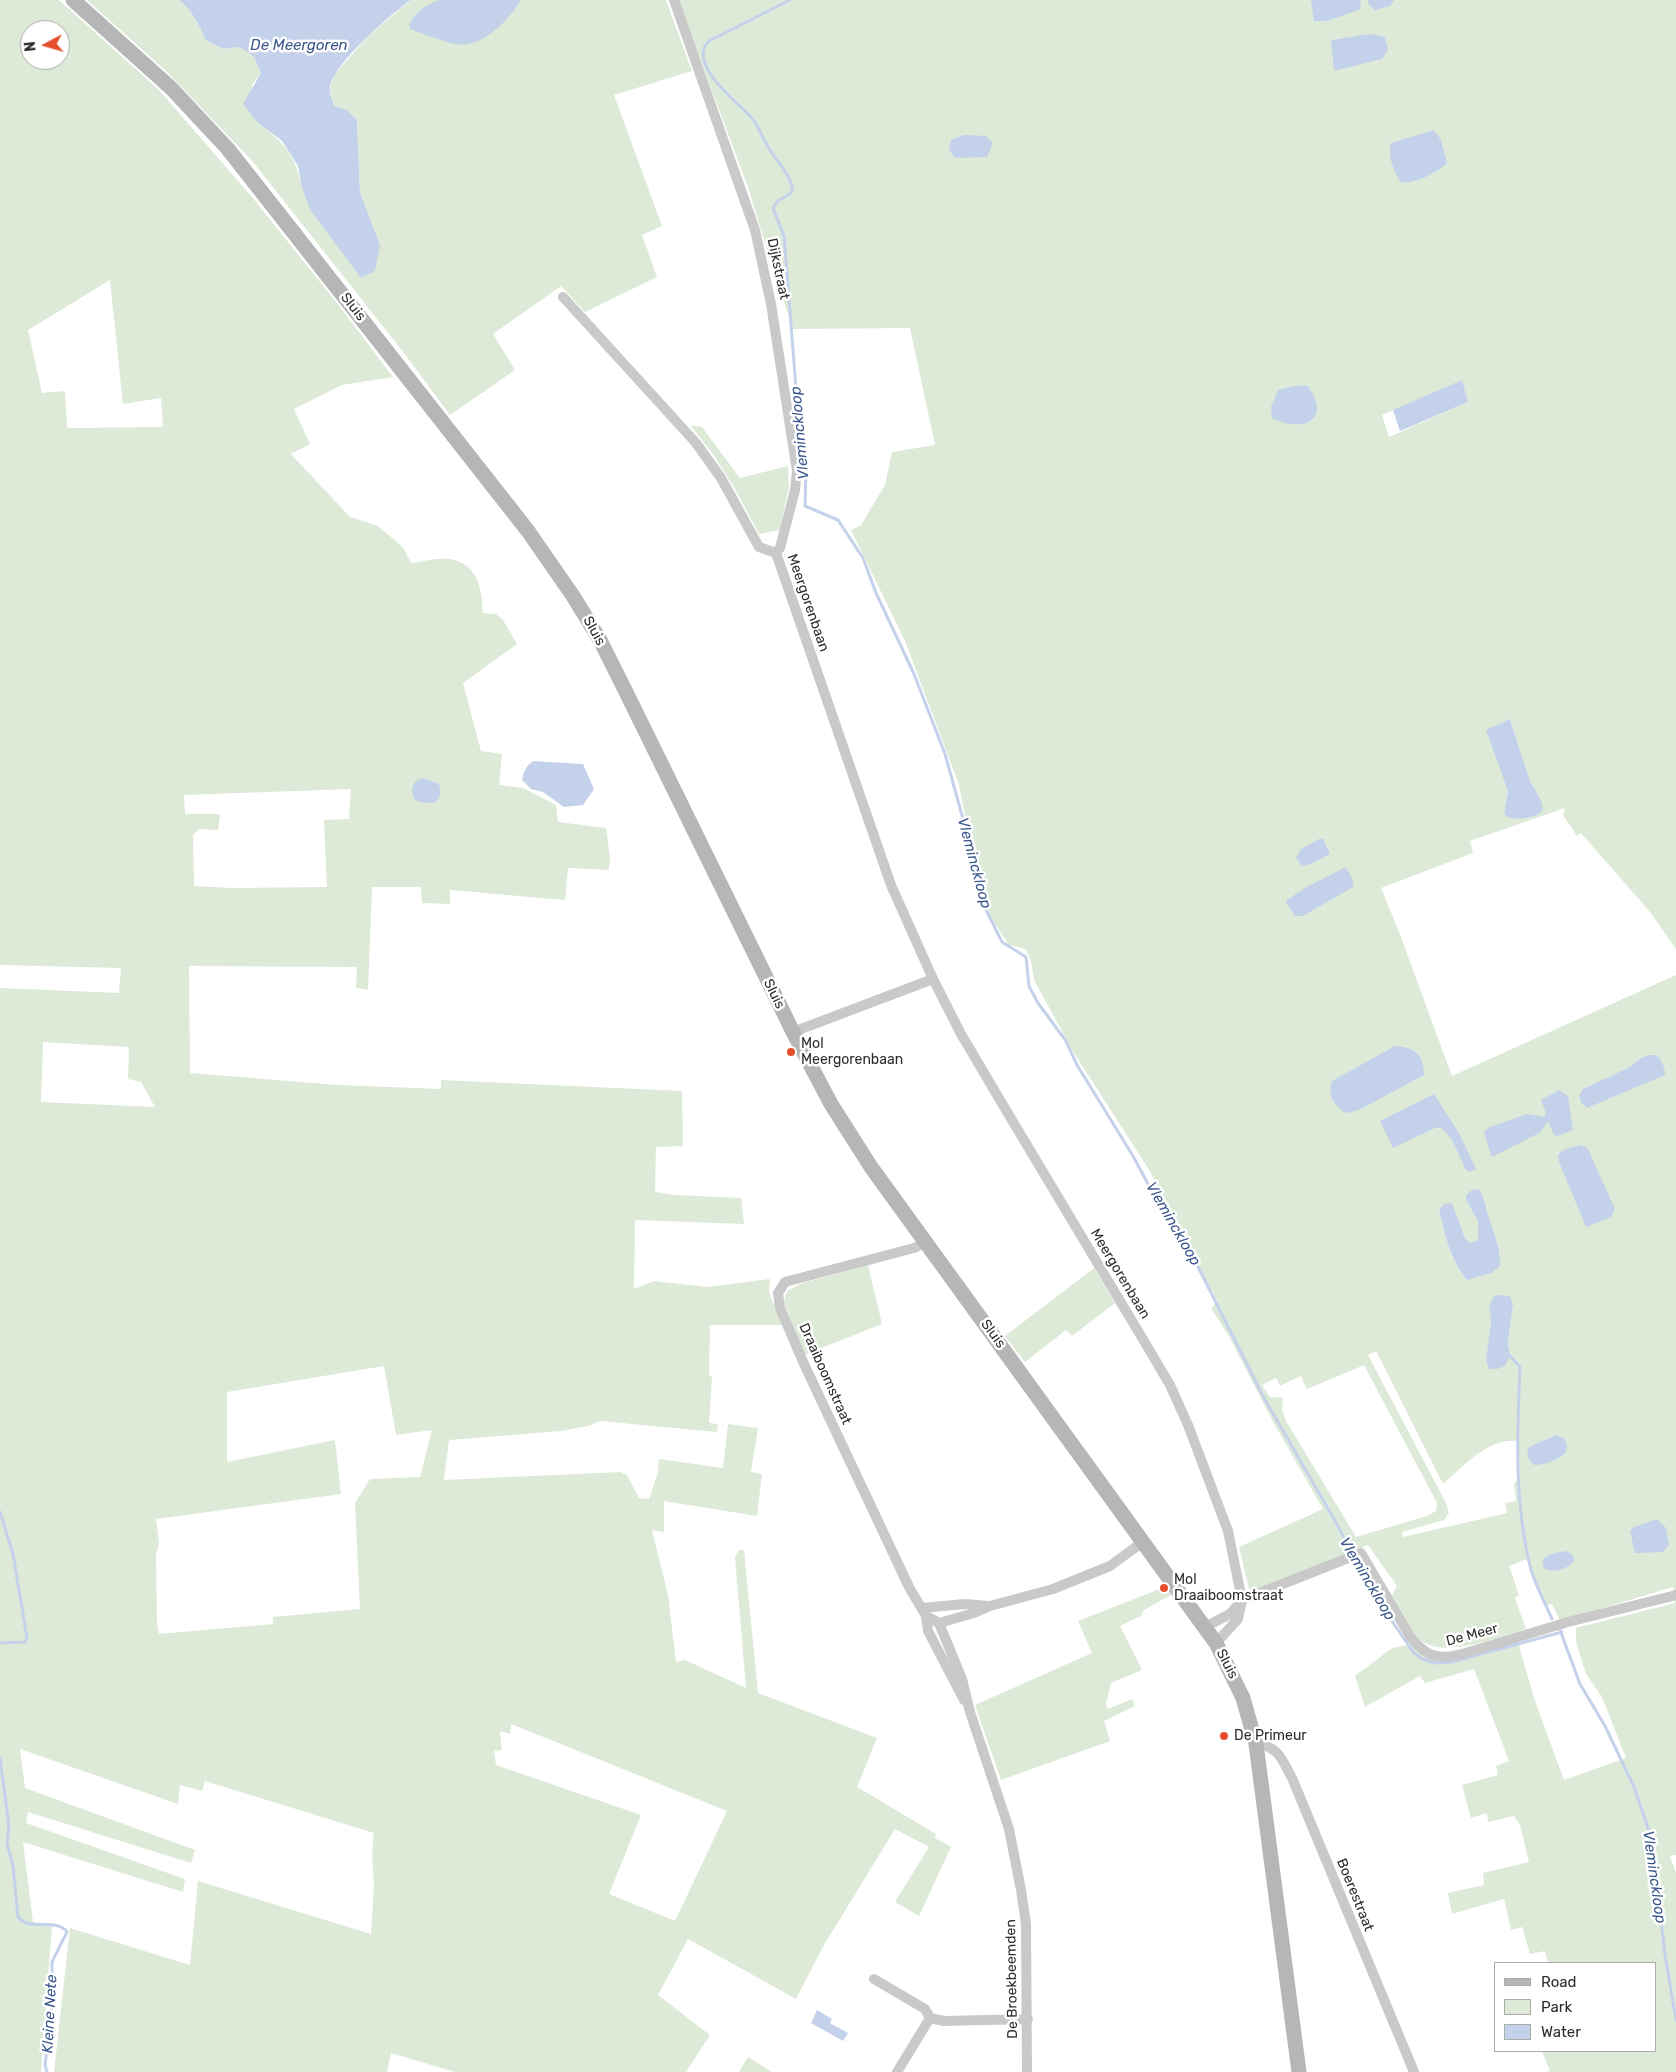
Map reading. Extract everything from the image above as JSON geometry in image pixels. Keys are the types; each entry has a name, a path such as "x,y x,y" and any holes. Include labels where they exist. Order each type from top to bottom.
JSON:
{"street":[{"name":"Sluis","path":"73,0 171,88 228,149 549,560 600,640 793,1032 843,1125 1216,1642 1243,1698 1256,1744 1299,2072"},
{"name":"Dijkstraat","path":"674,0 746,201 763,262 771,304 797,471 795,490 780,548 776,553"},
{"name":"Meergorenbaan","path":"563,297 696,443 721,478 759,547 776,553 891,885 933,979 971,1051 1170,1386 1188,1426 1228,1531 1242,1600 1238,1620 1216,1642"},
{"path":"793,1032 933,979"},
{"name":"Draaiboomstraat","path":"924,1612 909,1587 804,1364 780,1308 778,1293 785,1282 914,1248 926,1242"},
{"path":"924,1612 939,1623 974,1613 990,1606 1053,1590 1110,1566 1144,1541"},
{"name":"De Meer","path":"1242,1600 1361,1553 1411,1638 1421,1650 1432,1656 1447,1657 1568,1622 1676,1595"},
{"path":"1205,1627 1230,1614 1242,1600"},
{"path":"924,1612 966,1604 990,1606"},
{"name":"De Broekbeemden","path":"924,1612 928,1631 970,1712"},
{"name":"De Broekbeemden","path":"939,1623 962,1679 970,1712 1009,1829 1021,1890 1026,1924 1027,2072"},
{"name":"Boerestraat","path":"1256,1744 1273,1748 1278,1753 1292,1778 1414,2072"},
{"path":"874,1979 925,2009 930,2018 944,2021 1028,2019"},
{"path":"897,2072 930,2018"}],"green space":[{"path":"0,0 59,0 159,90 252,197 337,303 393,377 342,385 294,409 310,444 291,454 350,517 378,526 403,547 411,563 449,559 459,561 472,572 479,586 483,613 496,614 503,620 517,644 463,683 481,751 502,754 499,785 523,788 556,805 558,822 606,828 610,858 609,870 568,868 565,900 450,890 450,904 422,903 421,887 372,887 368,990 356,988 357,967 189,966 190,1073 338,1085 441,1089 441,1080 682,1091 683,1146 656,1147 655,1192 676,1195 741,1198 744,1224 635,1220 634,1289 654,1281 707,1287 770,1279 769,1292 782,1325 710,1325 709,1375 712,1376 709,1423 718,1424 717,1432 600,1421 588,1426 561,1431 449,1440 444,1480 621,1472 627,1475 639,1498 649,1499 658,1473 659,1459 723,1468 728,1424 758,1428 751,1472 762,1474 757,1516 664,1501 664,1532 652,1530 668,1595 676,1662 685,1660 746,1688 735,1557 739,1550 744,1550 758,1693 877,1738 857,1787 936,1834 935,1838 951,1847 919,1916 895,1902 929,1847 895,1829 824,1945 796,1999 688,1939 658,1995 710,2035 686,2072 455,2072 391,2053 387,2072 54,2072 70,1928 190,1965 198,1881 371,1934 374,1884 372,1854 374,1833 205,1781 202,1791 180,1785 178,1804 20,1749 25,1788 195,1850 191,1863 28,1812 26,1823 185,1879 183,1892 23,1842 33,1922 52,1926 41,2072 0,2072 0,988 119,993 121,968 0,965","holes":["110,280 123,404 161,398 163,427 67,428 65,391 42,393 28,330","351,789 349,819 324,820 327,887 233,888 194,886 193,835 199,829 218,830 220,814 185,814 184,795","43,1042 129,1047 128,1079 141,1082 155,1107 41,1102","384,1366 396,1435 432,1430 420,1477 370,1479 355,1503 360,1609 273,1617 273,1624 159,1634 157,1622 156,1555 159,1543 156,1519 341,1494 335,1440 227,1462 227,1392","511,1724 727,1811 675,1921 609,1894 641,1815 496,1765 494,1751 502,1750 500,1731 510,1734"]},
{"path":"87,0 179,0 198,23 206,40 223,49 240,47 254,57 261,73 252,85 258,123 288,151 296,166 302,188 380,245 360,192 357,120 347,110 334,106 330,88 334,75 368,36 411,0 666,0 692,71 614,95 662,226 642,235 657,277 585,312 561,286 493,334 515,370 450,415 404,353 253,162 168,73"},
{"path":"678,0 1676,0 1676,949 1650,912 1581,833 1577,836 1563,815 1565,808 1470,841 1473,853 1381,888 1452,1076 1676,975 1676,1855 1670,1856 1676,1873 1676,2072 1546,2072 1550,2071 1542,2052 1656,2052 1656,1962 1548,1962 1545,1951 1530,1954 1522,1927 1511,1930 1504,1899 1452,1914 1448,1893 1484,1885 1483,1873 1529,1862 1520,1825 1514,1816 1488,1822 1487,1813 1471,1818 1462,1785 1498,1775 1496,1766 1509,1761 1474,1669 1425,1683 1420,1676 1365,1707 1355,1676 1392,1648 1411,1644 1429,1656 1518,1642 1534,1698 1564,1780 1626,1758 1602,1697 1586,1674 1576,1642 1576,1628 1675,1603 1673,1587 1560,1621 1552,1604 1544,1605 1527,1559 1509,1566 1519,1595 1515,1598 1526,1629 1485,1642 1453,1647 1439,1647 1426,1643 1415,1636 1402,1617 1392,1595 1397,1586 1368,1545 1258,1591 1249,1589 1239,1547 1323,1509 1272,1420 1230,1338 1211,1308 1218,1302 1175,1224 1151,1173 1074,1053 1034,980 1031,961 1026,949 1009,945 983,906 959,785 905,641 851,530 861,525 885,485 892,452 935,445 910,328 793,329 748,187","holes":["1462,381 1468,402 1389,437 1382,415","1510,719 1530,781 1541,800 1504,813 1508,791","1479,1189 1497,1240 1500,1266 1492,1273 1467,1280 1452,1256 1439,1210 1444,1204 1452,1204 1465,1238 1470,1243 1478,1240 1478,1221 1466,1200","1513,1305 1508,1343 1510,1356 1487,1355 1491,1322 1489,1306","1376,1351 1443,1484 1468,1461 1487,1448 1507,1441 1518,1441 1520,1477 1514,1483 1516,1501 1505,1503 1507,1513 1403,1537 1402,1532 1444,1520 1449,1513 1446,1503 1368,1355","1364,1365 1437,1503 1436,1511 1427,1516 1356,1537 1286,1421 1282,1409 1283,1398 1270,1397 1262,1385 1276,1378 1280,1386 1301,1376 1307,1389"]},
{"path":"690,425 702,427 740,478 788,466 789,486 780,530 759,534 715,457"},
{"path":"868,1265 882,1324 804,1355 784,1302 787,1291 800,1284"},
{"path":"1094,1268 1115,1303 1072,1336 1066,1330 1025,1362 1005,1336"},
{"path":"1165,1587 1171,1595 1144,1610 1141,1616 1120,1626 1142,1670 1111,1683 1106,1704 1108,1709 1132,1699 1135,1706 1104,1721 1110,1741 1001,1780 975,1705 1092,1653 1078,1621"},
{"path":"748,2057 772,2072 739,2072"}],"water":[{"name":"De Meergoren","path":"179,0 411,0 364,40 341,66 330,87 334,106 347,110 357,120 360,192 380,245 375,271 361,278 311,211 302,188 298,166 282,141 258,123 243,104 261,73 254,57 240,47 223,49 206,40 198,23"},
{"path":"439,0 521,0 502,24 485,38 465,44 455,44 410,29 409,24 418,12"},
{"path":"1311,0 1360,0 1361,9 1327,21 1314,21"},
{"path":"1368,0 1394,0 1390,6 1375,10 1369,5"},
{"path":"1371,34 1385,37 1388,50 1382,59 1334,71 1331,40"},
{"path":"1434,130 1441,140 1447,163 1426,177 1412,182 1401,182 1392,163 1391,143"},
{"path":"964,135 986,136 993,143 987,157 955,158 949,150 951,140"},
{"path":"1462,380 1468,402 1400,431 1393,410"},
{"path":"1294,386 1308,386 1315,398 1317,408 1315,416 1303,424 1293,424 1272,418 1271,407 1278,390"},
{"path":"1510,719 1530,781 1541,800 1543,810 1536,815 1526,818 1507,817 1504,813 1508,791 1486,730"},
{"path":"533,761 583,764 594,789 583,805 564,807 543,792 531,789 522,780 525,769"},
{"path":"424,778 439,784 440,795 434,803 420,802 414,799 413,785"},
{"path":"1319,839 1323,839 1330,854 1311,864 1302,866 1296,858 1301,849"},
{"path":"1346,868 1351,877 1353,887 1303,916 1295,916 1286,903 1287,900 1305,888"},
{"path":"1395,1046 1408,1048 1417,1053 1424,1068 1424,1075 1359,1110 1346,1113 1338,1107 1330,1091 1332,1081"},
{"path":"1648,1055 1657,1055 1663,1064 1665,1075 1587,1108 1581,1102 1579,1096 1583,1089 1626,1069"},
{"path":"1559,1090 1568,1096 1573,1130 1558,1136 1554,1135 1548,1121 1541,1132 1491,1156 1484,1132 1490,1127 1527,1114 1544,1117 1546,1113 1541,1100"},
{"path":"1434,1094 1459,1133 1476,1169 1470,1172 1466,1170 1452,1140 1441,1127 1393,1148 1380,1121"},
{"path":"1580,1145 1587,1147 1615,1209 1611,1217 1586,1227 1559,1162 1558,1155 1563,1150"},
{"path":"1479,1189 1497,1240 1500,1266 1492,1273 1467,1280 1452,1256 1439,1210 1444,1204 1452,1203 1465,1238 1470,1243 1478,1240 1478,1221 1466,1200 1466,1195 1472,1190"},
{"path":"1495,1295 1510,1296 1513,1305 1508,1343 1510,1356 1505,1366 1489,1369 1486,1360 1491,1322 1489,1306"},
{"path":"1556,1435 1564,1438 1567,1445 1566,1452 1551,1462 1534,1465 1527,1453 1529,1447"},
{"path":"1657,1519 1666,1528 1669,1545 1663,1552 1635,1553 1630,1531 1634,1527"},
{"path":"1567,1551 1573,1556 1574,1561 1571,1564 1557,1570 1545,1569 1543,1560 1545,1557"},
{"path":"817,2010 832,2019 830,2023 848,2033 843,2041 811,2023"}],"waterway":[{"name":"Vleminckloop","path":"790,0 709,41 704,50 704,60 708,71 716,82 754,121 783,167 792,187 791,193 778,201 773,208 784,236 796,388 806,469 805,506 838,520 863,558 876,593 914,674 945,754 978,873 984,906 1002,942 1026,957 1029,986 1038,1003 1066,1041 1077,1065 1192,1255 1264,1398 1334,1519 1377,1599 1413,1652 1422,1659 1435,1663 1452,1662 1562,1632"},
{"path":"1510,1356 1520,1367 1518,1469 1522,1520 1531,1570 1552,1619"},
{"name":"Kleine Nete","path":"0,1512 13,1554 27,1638 25,1642 0,1643"},
{"name":"Vleminckloop","path":"1560,1630 1580,1684 1605,1726 1634,1787 1652,1840 1665,1955 1676,2020"},
{"name":"Kleine Nete","path":"0,1758 9,1826 7,1843 13,1866 18,1917 29,1924 57,1925 67,1932 52,1962 52,2007 45,2065 47,2072"}],"place":[{"name":"Mol Meergorenbaan","path":"791,1052"},
{"name":"Mol Draaiboomstraat","path":"1164,1588"},
{"name":"De Primeur","path":"1224,1736"}]}
